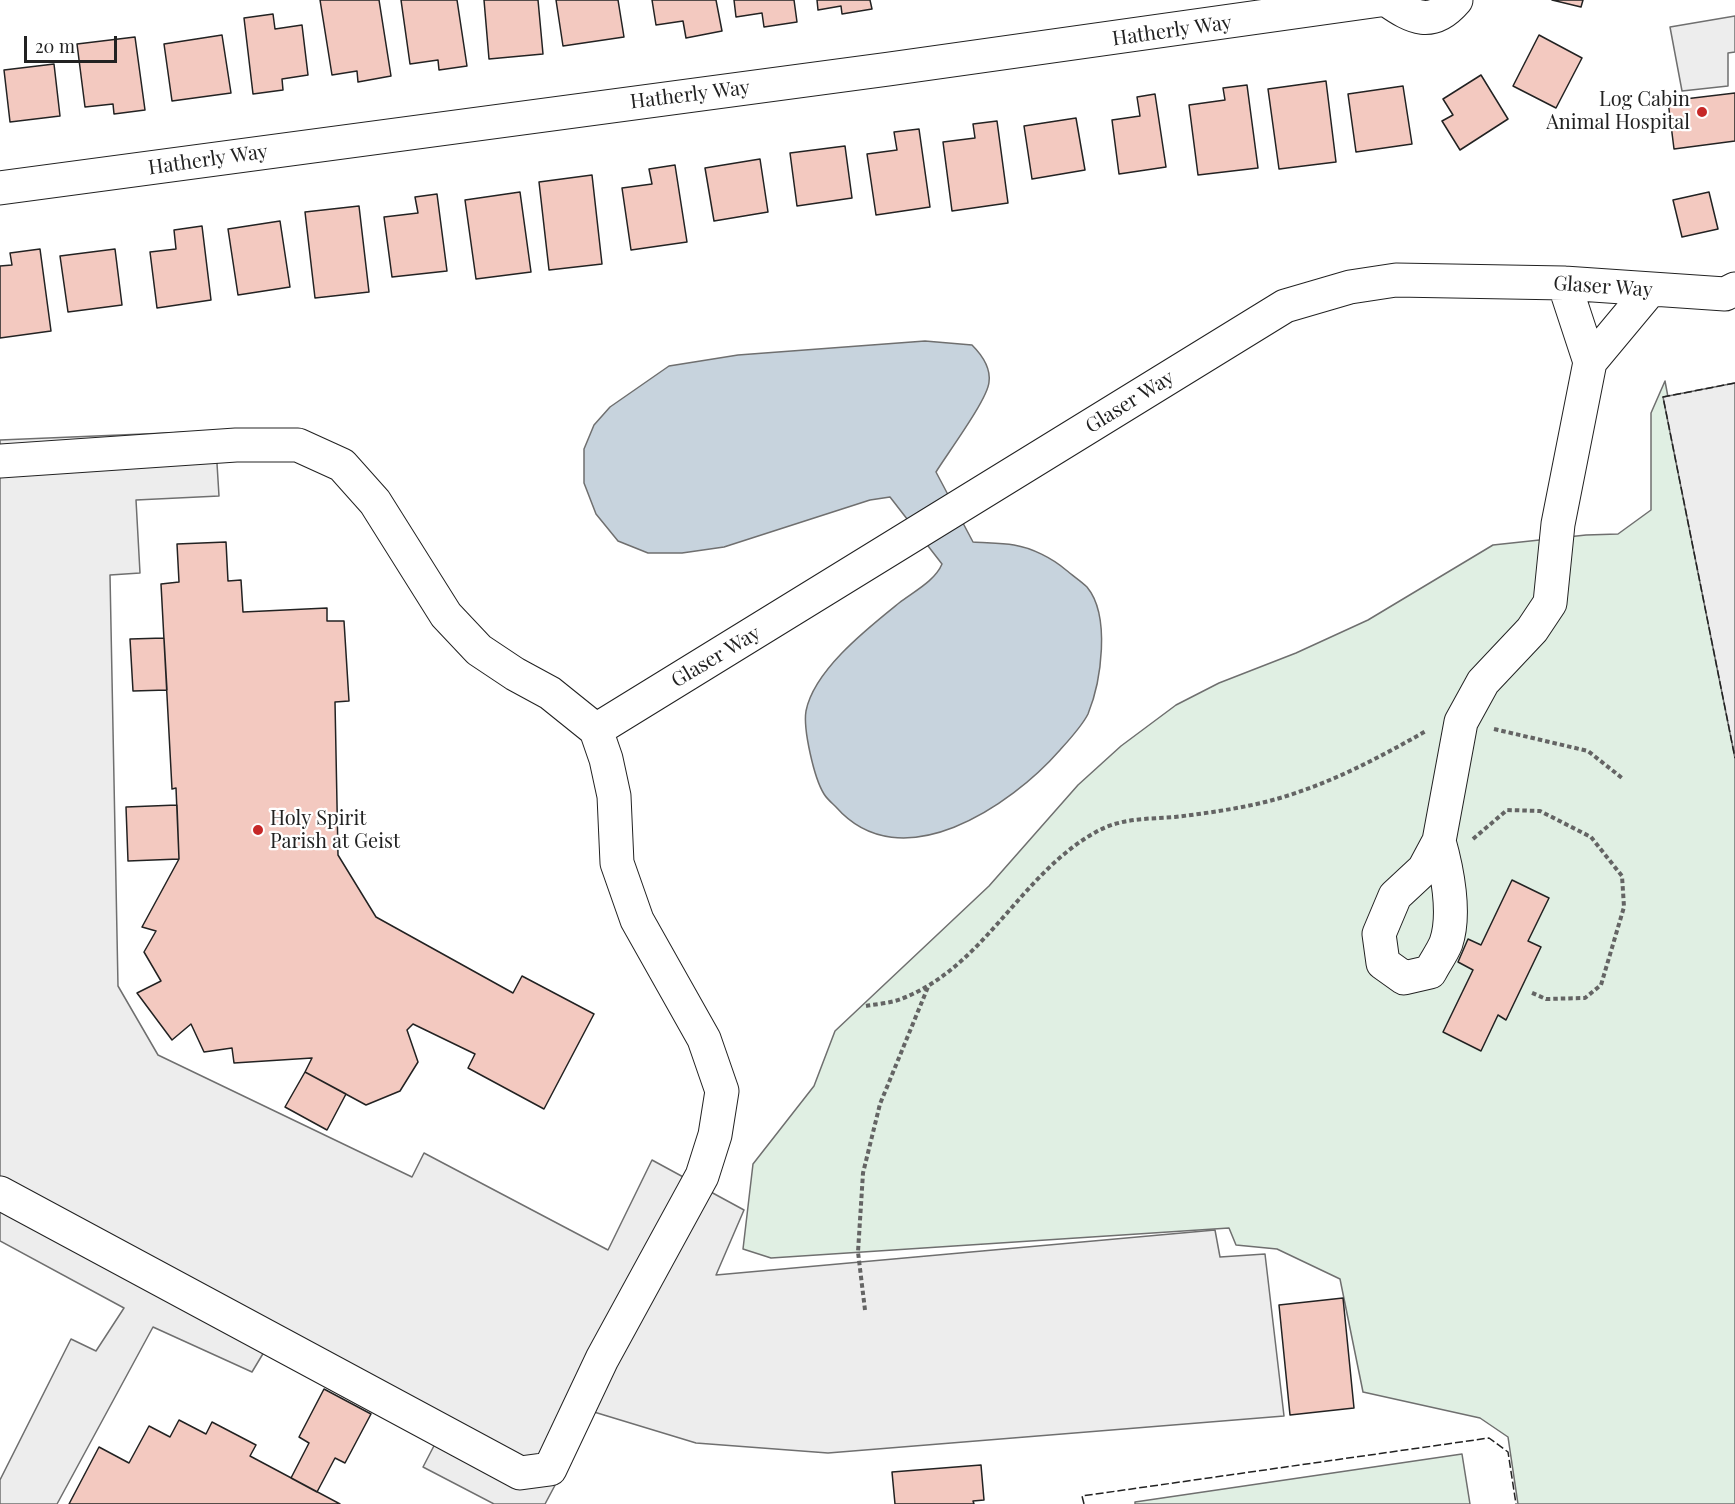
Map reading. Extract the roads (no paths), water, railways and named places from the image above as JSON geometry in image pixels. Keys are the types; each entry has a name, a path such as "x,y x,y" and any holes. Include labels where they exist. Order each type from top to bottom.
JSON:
{"street":[{"name":"Hatherly Way","path":"0,188 912,66 1380,0"},
{"path":"1387,0 1418,18 1432,17 1444,12 1456,0"},
{"name":"Glaser Way","path":"596,730 1285,306 1350,287 1396,280 1564,284 1732,295"},
{"path":"1564,284 1590,362"},
{"path":"1443,855 1461,722 1484,682 1532,630 1550,603 1558,524 1590,362 1650,290"},
{"path":"0,461 236,445 298,445 342,465 375,501 446,615 478,650 514,674 550,693 596,730 606,759 614,796 617,863 638,920 704,1039 722,1091 715,1135 702,1176 602,1359 549,1469 520,1473 0,1193"}],"place":[{"name":"Log Cabin Animal Hospital","path":"1702,112"},
{"name":"Holy Spirit Parish at Geist","path":"258,830"}]}
